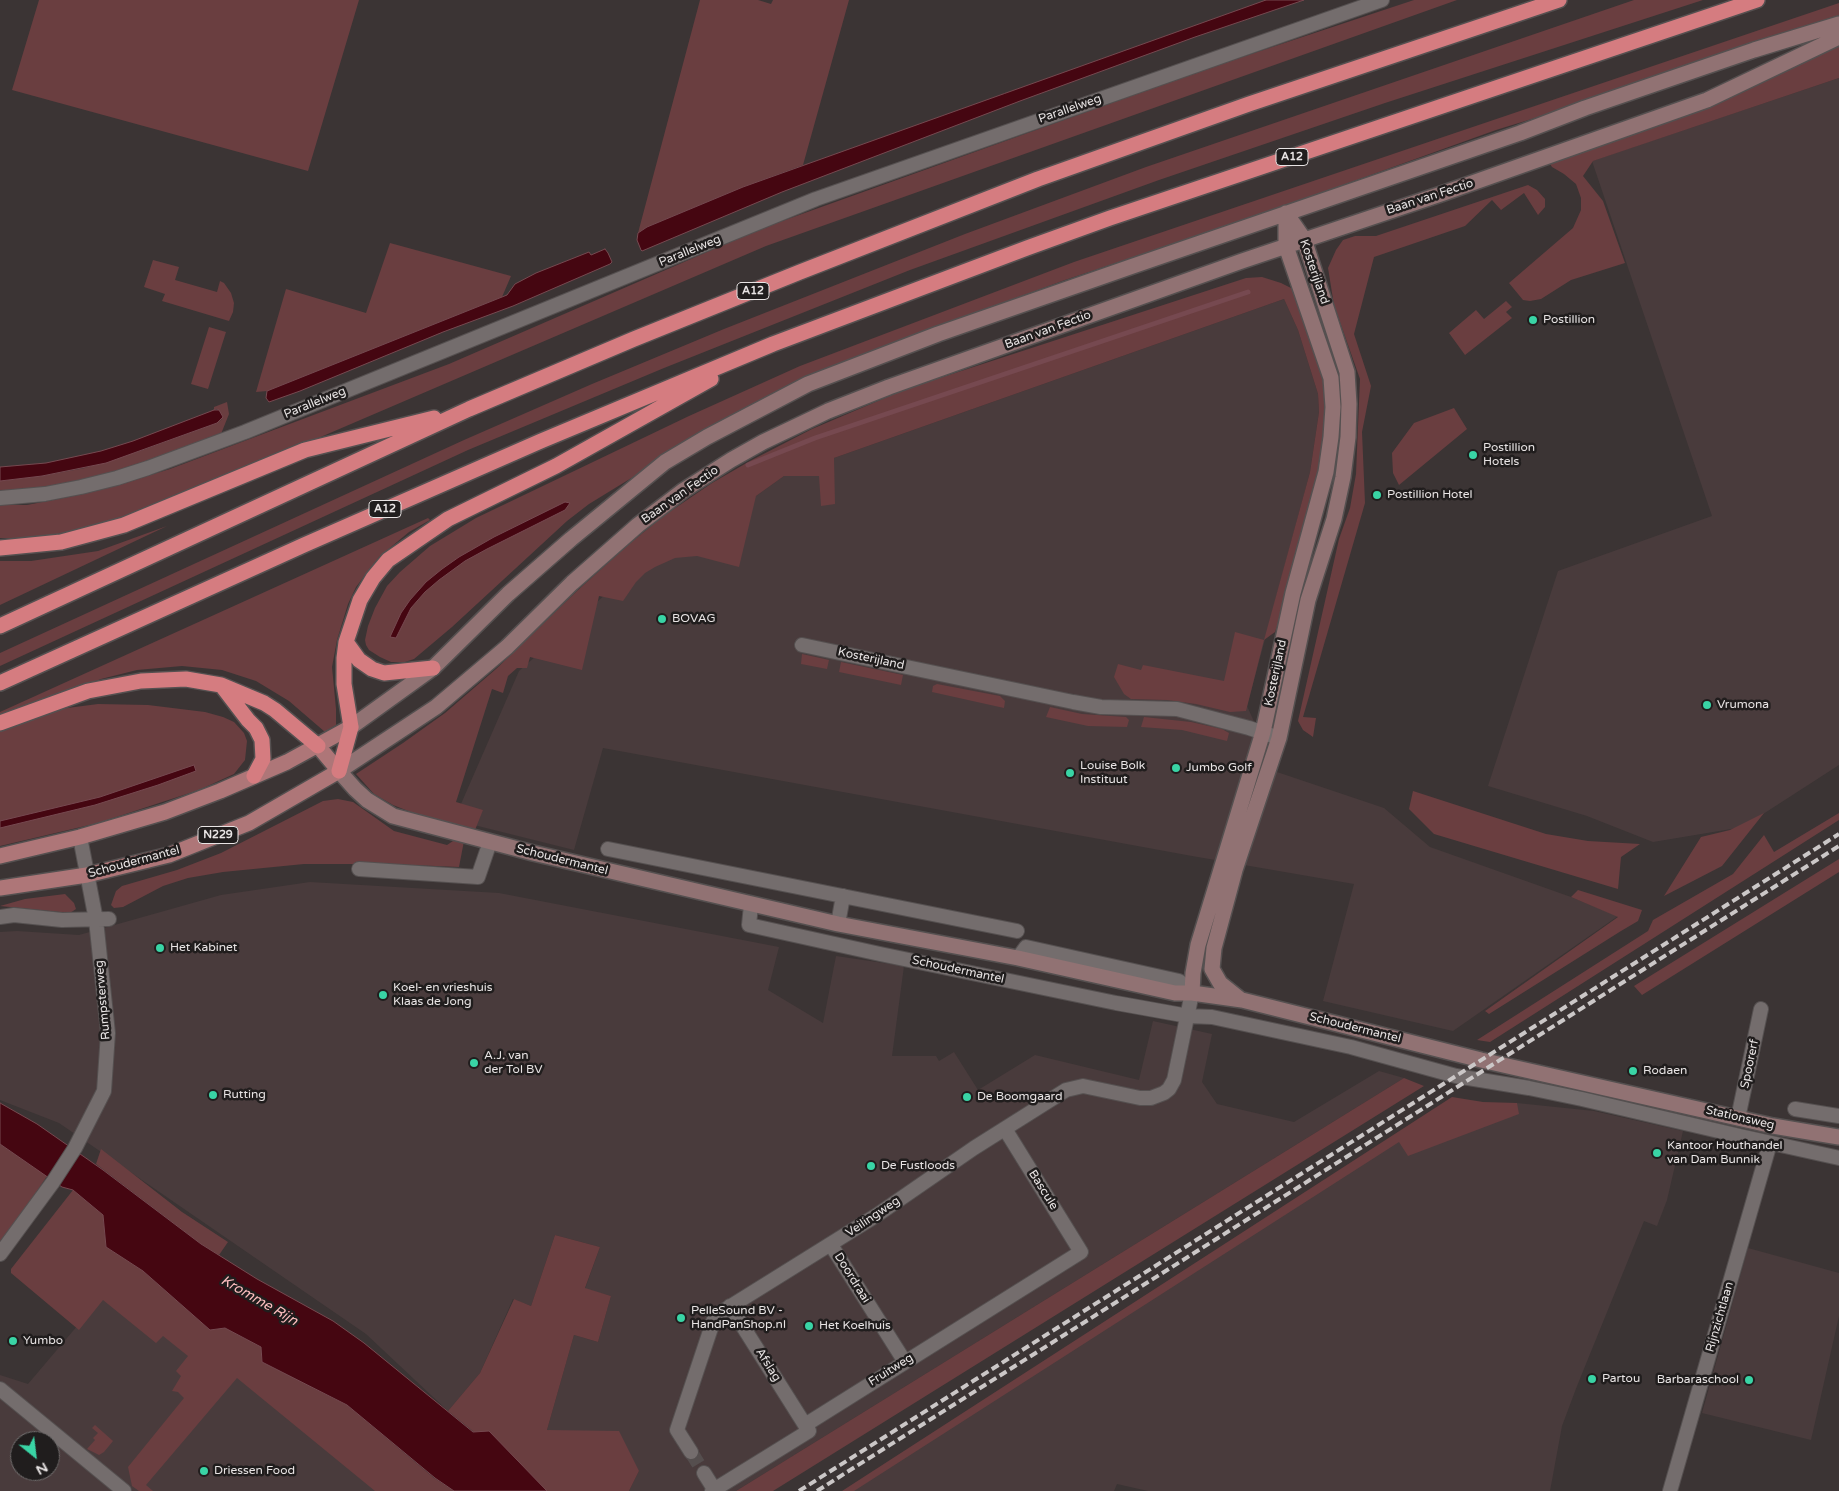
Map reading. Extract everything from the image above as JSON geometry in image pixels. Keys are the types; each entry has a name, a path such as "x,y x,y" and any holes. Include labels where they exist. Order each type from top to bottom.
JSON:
{"highway":[{"name":"A12","path":"0,626 469,409 634,339 800,272 1038,179 1259,101 1558,0"},
{"name":"A12","path":"0,683 304,545 541,441 773,344 1110,218 1757,0"},
{"name":"A12","path":"339,771 351,727 344,684 346,642 360,600 373,578 388,560 448,519 556,466 773,344"},
{"name":"A12","path":"0,548 61,542 124,525 305,450 469,409"},
{"path":"346,642 359,660 372,669 384,673 433,668"},
{"path":"0,723 88,691 141,681 186,680 221,685 270,707 318,746"},
{"path":"221,685 256,728 262,740 263,759 254,776"}],"main road":[{"path":"0,856 80,837 165,812 286,762 351,727 433,668 508,594 571,539 665,462 707,437 817,381 957,328 1520,133 1585,108 1839,24"},
{"name":"Baan van Fectio","path":"339,771 436,707 508,647 572,583 638,525 684,490 739,455 828,411 889,387 1304,239 1441,194 1707,100 1839,36"},
{"name":"Kosterijland","path":"1212,969 1214,948 1235,870 1279,738 1308,600 1334,519 1343,477 1348,437 1349,404 1347,372 1304,239 1286,213"},
{"name":"Kosterijland","path":"1192,993 1198,945 1263,732 1293,593 1326,472 1331,437 1333,407 1331,378 1286,246 1286,213"},
{"name":"Schoudermantel","path":"318,746 355,789 367,800 393,816 490,842 751,905 838,924 1018,958 1175,993 1192,993 1242,1000 1488,1062"},
{"name":"Schoudermantel","path":"0,888 88,875 169,855 249,823 339,771"},
{"path":"1192,993 1212,969 1220,983 1242,1000"},
{"name":"Stationsweg","path":"1488,1062 1738,1118 1839,1137"}],"street":[{"name":"Parallelweg","path":"0,498 45,494 81,487 148,468 245,432 816,199 1382,0"},
{"name":"Kosterijland","path":"802,645 1101,707 1177,709 1279,738"},
{"name":"Rumpsterweg","path":"0,1254 53,1182 75,1148 104,1091 108,1033 102,919 88,875 80,837"},
{"path":"360,869 478,877 490,842"},
{"name":"Schoudermantel","path":"608,849 1017,931"},
{"path":"838,924 843,896"},
{"name":"Schoudermantel","path":"751,905 748,925 1116,1003 1188,1016 1212,1017 1351,1047 1464,1077"},
{"path":"0,917 14,915 62,920 102,919"},
{"path":"1188,1016 1192,993"},
{"name":"Spoorerf","path":"1738,1118 1761,1009"},
{"name":"Veilingweg","path":"691,1452 677,1430 715,1316 831,1245 1066,1090 1082,1086 1140,1098 1151,1098 1164,1093 1174,1080 1188,1016"},
{"name":"Stationsweg","path":"1464,1077 1529,1088 1839,1158"},
{"path":"1640,1113 1642,1096"},
{"path":"1795,1109 1839,1116"},
{"name":"Bascule","path":"1005,1129 1081,1252"},
{"name":"Rijnzichtlaan","path":"1670,1491 1770,1143"},
{"name":"Doordraai","path":"831,1245 905,1362"},
{"name":"Fruitweg","path":"713,1490 809,1431 805,1424 1081,1252"},
{"name":"Afslag","path":"730,1306 805,1424"},
{"path":"0,1389 124,1491"},
{"path":"704,1473 713,1490"}],"shaded area":[{"path":"39,0 359,0 308,171 12,90"},
{"path":"700,0 758,0 771,4 773,0 849,0 803,165 743,187 647,227 638,233"},
{"path":"1414,0 1457,0 766,246 274,457 92,529 29,538 0,538 0,505 27,505 68,497 170,469 449,364 760,229 1206,69"},
{"path":"1634,0 1703,0 1385,103 1159,180 910,270 664,368 468,450 0,666 0,653 464,440 724,329 965,234 1146,167"},
{"path":"1839,3 1839,19 1662,79 1496,130 1254,217 1065,280 965,317 700,436 589,504 567,521 452,627 414,659 405,662 391,662 369,650 366,645 365,640 368,626 387,586 430,546 476,518 689,416 800,366 1074,262"},
{"path":"1839,45 1839,78 1593,161 1583,176 1603,201 1625,263 1571,280 1541,299 1530,301 1523,300 1509,283 1573,228 1581,210 1581,198 1576,184 1550,164"},
{"path":"1839,78 1839,765 1743,827 1653,842 1587,816 1488,786 1558,571 1712,516 1592,161"},
{"path":"1528,185 1537,190 1545,199 1545,207 1538,215 1524,193 1501,210 1492,200 1465,226 1374,257 1354,334 1371,386 1362,432 1365,503 1303,717 1316,718 1313,737 1303,730 1298,721 1339,539 1350,508 1356,474 1360,379 1334,305 1328,268 1343,240 1355,236 1376,236"},
{"path":"390,243 511,276 502,297 267,391 256,392 286,289 366,313"},
{"path":"153,260 179,267 175,280 217,292 220,281 224,283 231,293 234,303 229,321 162,301 165,294 144,287"},
{"path":"1262,277 1293,289 1322,368 1328,399 1322,464 1289,593 1275,632 1264,640 1310,472 1319,412 1318,394 1298,330 1284,299 834,458 835,504 821,506 819,476 784,476 756,496 739,567 697,556 675,558 645,573 636,582 623,601 599,596 582,670 530,657 527,668 517,668 508,676 503,693 492,689 456,802 483,810 475,830 472,832 436,822 393,805 374,794 356,774 445,713 496,669 629,544 665,515 712,483 750,461 812,429 906,389 1246,278"},
{"path":"1284,299 1298,330 1318,394 1319,412 1310,472 1247,706 1277,772 1384,808 1430,847 1571,897 1618,916 1453,1031 1323,1001 1354,884 603,748 574,850 454,820 519,671 668,539 756,496 784,476 820,476 834,458"},
{"path":"1506,301 1512,307 1506,312 1512,318 1465,355 1449,333 1476,310 1484,319"},
{"path":"209,327 226,332 208,389 191,384"},
{"path":"227,402 229,414 221,434 152,460 105,475 47,488 0,493 0,481 85,468 143,450 217,423 222,419 217,409 214,410 214,407"},
{"path":"1454,408 1467,429 1399,485 1393,473 1392,453 1414,423"},
{"path":"428,518 430,520 409,532 379,557 356,587 348,604 337,640 332,667 336,725 325,732 289,701 256,681 222,670 182,666 137,670 101,679 0,717 0,712"},
{"path":"167,526 0,605 0,561 31,561 98,551"},
{"path":"1235,632 1264,640 1246,711 1230,712 1167,700 1131,699 1124,694 1114,677 1118,664 1141,670 1143,665 1224,681"},
{"path":"802,654 829,660 827,669 801,664"},
{"path":"841,662 903,675 901,685 839,672"},
{"path":"937,684 1000,696 1005,701 1004,708 932,692 933,686"},
{"path":"98,704 148,705 205,712 223,717 234,722 244,733 247,741 245,760 234,774 199,790 98,823 0,846 0,731 52,710"},
{"path":"1050,707 1082,714 1126,717 1129,720 1127,727 1088,726 1046,717"},
{"path":"1144,717 1191,722 1222,729 1229,733 1227,741 1182,730 1141,727"},
{"path":"1413,791 1546,834 1588,841 1640,844 1621,857 1618,889 1434,834 1409,809"},
{"path":"338,799 353,802 394,831 447,845 456,839 464,841 459,867 387,864 304,864 223,872 188,878 163,886 123,907 114,908 111,905 116,891 122,886 177,870 221,853 323,801"},
{"path":"1764,813 1722,866 1664,896 1701,837 1730,830"},
{"path":"1839,813 1839,820 1490,1042 1477,1040 1648,931 1653,920 1733,874 1764,835 1774,852"},
{"path":"1839,859 1839,872 1642,995 1634,986"},
{"path":"310,882 499,893 779,947 768,990 823,1023 836,956 904,966 892,1056 936,1056 939,1061 954,1052 978,1090 1035,1055 1139,1080 1153,1021 1212,1034 1202,1082 1217,1104 1294,1122 1379,1071 1404,1078 736,1491 629,1491 639,1471 547,1430 574,1335 598,1342 611,1296 585,1289 600,1247 555,1235 531,1306 513,1299 480,1373 448,1411 366,1334 59,1123 0,1100 0,932 17,931 79,935 221,895"},
{"path":"1578,890 1642,910 1638,921 1489,1014 1485,1011 1618,917 1571,897"},
{"path":"65,894 74,903 76,909 70,913 0,906 25,899"},
{"path":"1404,1078 1424,1086 773,1491 736,1491"},
{"path":"1452,1097 1483,1102 1517,1103 1519,1114 1408,1156 1399,1142 854,1491 842,1491"},
{"path":"1517,1103 1594,1111 1683,1131 1667,1200 1657,1226 1644,1221 1562,1426 1550,1491 1148,1491 1117,1484 1114,1491 852,1491 1401,1139"},
{"path":"0,1144 47,1176 0,1247"},
{"path":"101,1149 182,1212 228,1242 219,1255 201,1244 96,1164"},
{"path":"73,1190 103,1215 106,1247 143,1271 210,1330 225,1328 261,1347 262,1362 347,1405 434,1478 454,1491 375,1491 237,1378 146,1485 153,1491 139,1491 132,1486 128,1467 184,1398 178,1392 172,1391 181,1376 176,1371 188,1356 163,1336 156,1343 103,1300 79,1330 11,1273 11,1269"},
{"path":"555,1235 600,1247 585,1288 611,1296 598,1342 574,1335 547,1430 619,1431 639,1471 629,1491 547,1491 448,1411 480,1373 514,1299 531,1306"},
{"path":"1748,1248 1839,1273 1839,1316 1811,1440 1702,1413"},
{"path":"106,1292 223,1365 400,1491 0,1491 0,1375 28,1384"},
{"path":"95,1425 113,1441 99,1455 87,1449 98,1433 92,1428"}],"water":[{"path":"1266,0 1304,0 1195,37 1020,101 782,192 642,251 637,240 638,233 647,227 743,187"},
{"path":"605,249 612,262 610,264 513,306 443,332 300,391 269,402 266,398 267,391 507,295 515,284 536,273 589,252 591,255"},
{"path":"214,410 219,410 223,417 217,423 106,463 42,476 0,481 0,467 46,463 101,451 133,441"},
{"path":"565,502 570,503 565,510 465,561 439,580 411,608 396,638 390,637 401,613 410,600 426,582 442,569 494,537"},
{"path":"194,765 196,771 158,785 95,805 0,828 0,821 100,797"},
{"name":"Kromme Rijn","path":"0,1103 37,1124 103,1170 201,1244 257,1279 333,1321 364,1343 473,1432 489,1431 547,1491 454,1491 435,1478 347,1405 262,1362 261,1347 225,1328 210,1330 143,1271 106,1247 103,1215 73,1190 62,1187 0,1144"}],"waterway":[{"path":"748,465 815,438 1248,292"}],"tunnel":[{"path":"691,1452 704,1473"}],"railway":[{"path":"799,1491 1839,834"},
{"path":"817,1491 1839,846"}],"place":[{"name":"Postillion","path":"1533,320"},
{"name":"Postillion Hotels","path":"1473,455"},
{"name":"Postillion Hotel","path":"1377,495"},
{"name":"BOVAG","path":"662,619"},
{"name":"Vrumona","path":"1707,705"},
{"name":"Jumbo Golf","path":"1176,768"},
{"name":"Louise Bolk Instituut","path":"1070,773"},
{"name":"Het Kabinet","path":"160,948"},
{"name":"Koel- en vrieshuis Klaas de Jong","path":"383,995"},
{"name":"A.J. van der Tol BV","path":"474,1063"},
{"name":"Rodaen","path":"1633,1071"},
{"name":"Rutting","path":"213,1095"},
{"name":"De Boomgaard","path":"967,1097"},
{"name":"Kantoor Houthandel van Dam Bunnik","path":"1657,1153"},
{"name":"De Fustloods","path":"871,1166"},
{"name":"PelleSound BV - HandPanShop.nl","path":"681,1318"},
{"name":"Het Koelhuis","path":"809,1326"},
{"name":"Yumbo","path":"13,1341"},
{"name":"Partou","path":"1592,1379"},
{"name":"Barbaraschool","path":"1749,1380"},
{"name":"Driessen Food","path":"204,1471"}]}
